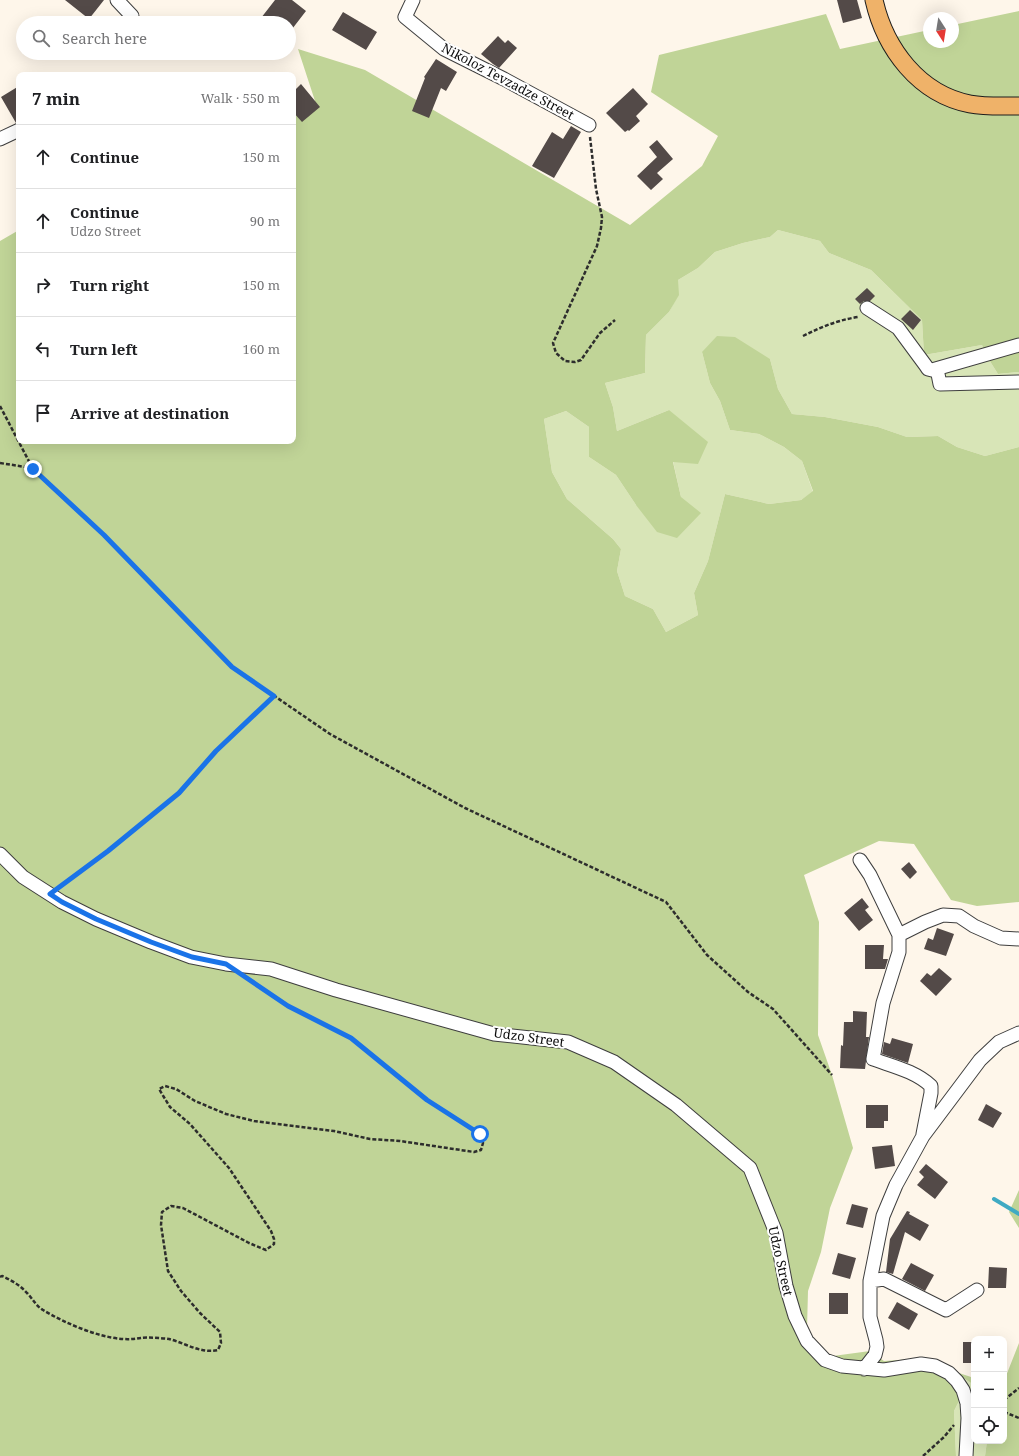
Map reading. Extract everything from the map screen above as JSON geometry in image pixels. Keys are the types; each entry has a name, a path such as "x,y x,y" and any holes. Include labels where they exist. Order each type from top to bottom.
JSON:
{"main road":[{"path":"874,0 885,33 895,51 906,66 921,81 937,92 970,104 1019,106"}],"street":[{"path":"117,0 132,16"},
{"name":"Nikoloz Tevzadze Street","path":"413,0 405,17 444,49 504,79 589,125"},
{"path":"0,139 16,131"},
{"path":"867,308 898,328 928,369 932,370 1019,345"},
{"path":"936,369 940,384 1019,382"},
{"name":"Udzo Street","path":"0,854 23,877 62,902 96,919 192,957 226,964 271,969 336,990 494,1034 568,1042 614,1062 676,1105 750,1168 776,1233 788,1294 795,1316 807,1341 825,1360 842,1366 864,1369 884,1370 921,1364 935,1366 950,1373 957,1380 967,1403 968,1418 966,1456"},
{"path":"860,860 870,875 899,935 899,952 883,1003 872,1059 904,1070 923,1079 931,1086 923,1136"},
{"path":"899,935 943,915 959,916 974,926 1001,938 1019,938"},
{"path":"864,1369 875,1355 877,1347 870,1317 870,1281 883,1216 896,1184 923,1136 980,1060 999,1042 1019,1033"},
{"path":"870,1281 884,1279 946,1310 977,1290"}],"path":[{"path":"589,125 596,189 602,217 601,228 597,246 553,343 556,354 565,361 575,362 581,360 600,333 615,320"},
{"path":"802,336 841,320 879,315"},
{"path":"0,406 16,437"},
{"path":"20,444 33,469 104,535 232,667 330,734 465,808 666,902 707,956 748,992 772,1009 832,1075"},
{"path":"0,463 33,469"},
{"path":"50,894 108,851 179,793 216,751 274,696"},
{"path":"0,1277 2,1276 11,1279 26,1292 37,1306 74,1326 112,1338 132,1339 143,1337 168,1339 210,1352 218,1350 221,1342 220,1332 200,1313 168,1271 161,1225 162,1212 171,1206 183,1208 249,1243 266,1250 274,1244 274,1239 271,1231 228,1168 190,1124 170,1107 159,1089 166,1086 176,1089 195,1101 226,1114 254,1121 334,1131 370,1139 400,1141 474,1152 481,1150 482,1143 480,1134 427,1100 351,1038 288,1006 226,964"},
{"path":"1007,1398 1019,1388"},
{"path":"923,1456 944,1437 967,1403"},
{"path":"1007,1413 1019,1418"}],"green space":[{"path":"1019,11 1019,372 998,374 986,355 982,345 924,355 922,320 871,270 829,253 820,241 778,230 770,237 743,243 715,252 698,268 678,280 679,295 669,312 646,335 645,373 605,383 613,407 617,431 669,410 708,442 698,464 673,462 681,497 701,513 677,538 657,532 636,505 616,475 589,457 589,427 566,411 544,419 552,472 567,499 613,539 621,549 617,571 625,596 653,609 666,632 698,615 694,593 708,561 725,494 769,504 801,500 813,491 802,461 784,447 759,434 730,430 720,401 710,383 702,352 717,336 735,337 770,359 778,389 792,414 825,417 878,427 907,437 938,436 957,447 985,456 1019,447 1019,902 977,906 951,900 914,844 879,841 804,875 819,922 818,1035 832,1075 853,1148 830,1208 821,1252 808,1291 807,1329 826,1355 833,1356 870,1351 884,1361 928,1358 951,1370 961,1397 954,1411 956,1456 0,1456 0,241 16,232 16,444 296,444 296,103 315,101 298,49 365,70 630,225 702,166 718,136 651,92 659,55 826,14 840,49 923,31 923,48 959,48 959,24"},
{"path":"778,230 820,241 829,253 871,270 922,320 924,355 982,345 986,355 998,374 1019,372 1019,447 985,456 957,447 938,436 907,437 878,427 825,417 792,414 778,389 770,359 702,352 710,383 720,401 730,430 759,434 784,447 802,461 813,492 801,500 769,504 725,494 708,561 694,593 698,615 666,632 653,609 625,596 617,571 621,549 613,539 567,499 552,472 544,419 566,411 589,427 589,457 616,475 636,505 681,497 673,461 669,410 617,431 613,407 605,383 645,373 646,335 669,312 678,295 678,280 698,268 715,252 743,243 770,237"},
{"path":"1019,1190 1019,1228 1009,1212"},
{"path":"1019,1343 1019,1456 985,1456 987,1444 1007,1444 1007,1373"},
{"path":"950,1370 971,1383 971,1444 987,1444 985,1456 956,1456 954,1411 961,1397"},
{"path":"952,1371 971,1377 971,1383"}],"building":[{"path":"65,0 104,0 91,16 85,16"},
{"path":"275,0 292,0 306,11 296,24 296,16 263,16"},
{"path":"837,0 857,0 862,18 843,23"},
{"path":"343,12 377,32 366,50 332,30"},
{"path":"498,36 505,43 508,40 517,48 499,68 481,54"},
{"path":"436,59 457,72 446,91 441,88 429,118 412,111 425,78 424,77"},
{"path":"301,84 320,107 302,122 296,115 296,89"},
{"path":"16,88 16,123 1,97"},
{"path":"633,88 648,104 636,116 640,121 629,131 628,130 625,132 606,113"},
{"path":"571,126 581,132 554,178 532,166 552,132 563,139"},
{"path":"657,140 673,159 657,173 663,179 651,190 637,176 657,157 649,147"},
{"path":"867,288 875,296 870,301 864,301 860,304 855,299"},
{"path":"910,310 921,320 913,330 901,319"},
{"path":"909,862 917,872 910,879 901,869"},
{"path":"862,898 869,907 865,910 873,920 859,931 844,913"},
{"path":"937,928 954,934 946,956 924,949 928,938 933,940"},
{"path":"865,945 884,945 883,959 888,959 885,969 865,969"},
{"path":"939,968 952,979 936,996 920,981 927,973 931,976"},
{"path":"853,1011 867,1012 866,1037 869,1037 865,1069 840,1068 844,1022 853,1022"},
{"path":"892,1038 913,1044 908,1063 882,1054 884,1042 890,1044"},
{"path":"986,1104 1002,1113 993,1128 978,1120"},
{"path":"866,1105 888,1105 888,1121 884,1121 884,1128 866,1128"},
{"path":"892,1145 895,1166 875,1169 872,1147"},
{"path":"926,1164 948,1182 935,1199 917,1185 924,1177 919,1172"},
{"path":"852,1204 868,1208 863,1228 846,1224"},
{"path":"907,1211 910,1212 909,1214 929,1225 920,1241 905,1232 893,1274 886,1272 890,1239"},
{"path":"838,1253 856,1258 850,1279 832,1274"},
{"path":"911,1263 934,1275 925,1291 902,1279"},
{"path":"989,1267 1007,1268 1006,1288 988,1288"},
{"path":"829,1293 848,1293 848,1314 829,1314"},
{"path":"897,1302 918,1314 909,1330 888,1318"},
{"path":"963,1342 971,1342 971,1363 963,1363"}],"waterway":[{"path":"994,1199 1019,1214"}],"route":[{"path":"33,469 104,535 232,667 274,696 216,751 179,793 108,851 50,894 62,902 96,919 151,942 192,957 226,964 288,1006 351,1038 427,1100 480,1134"}]}
